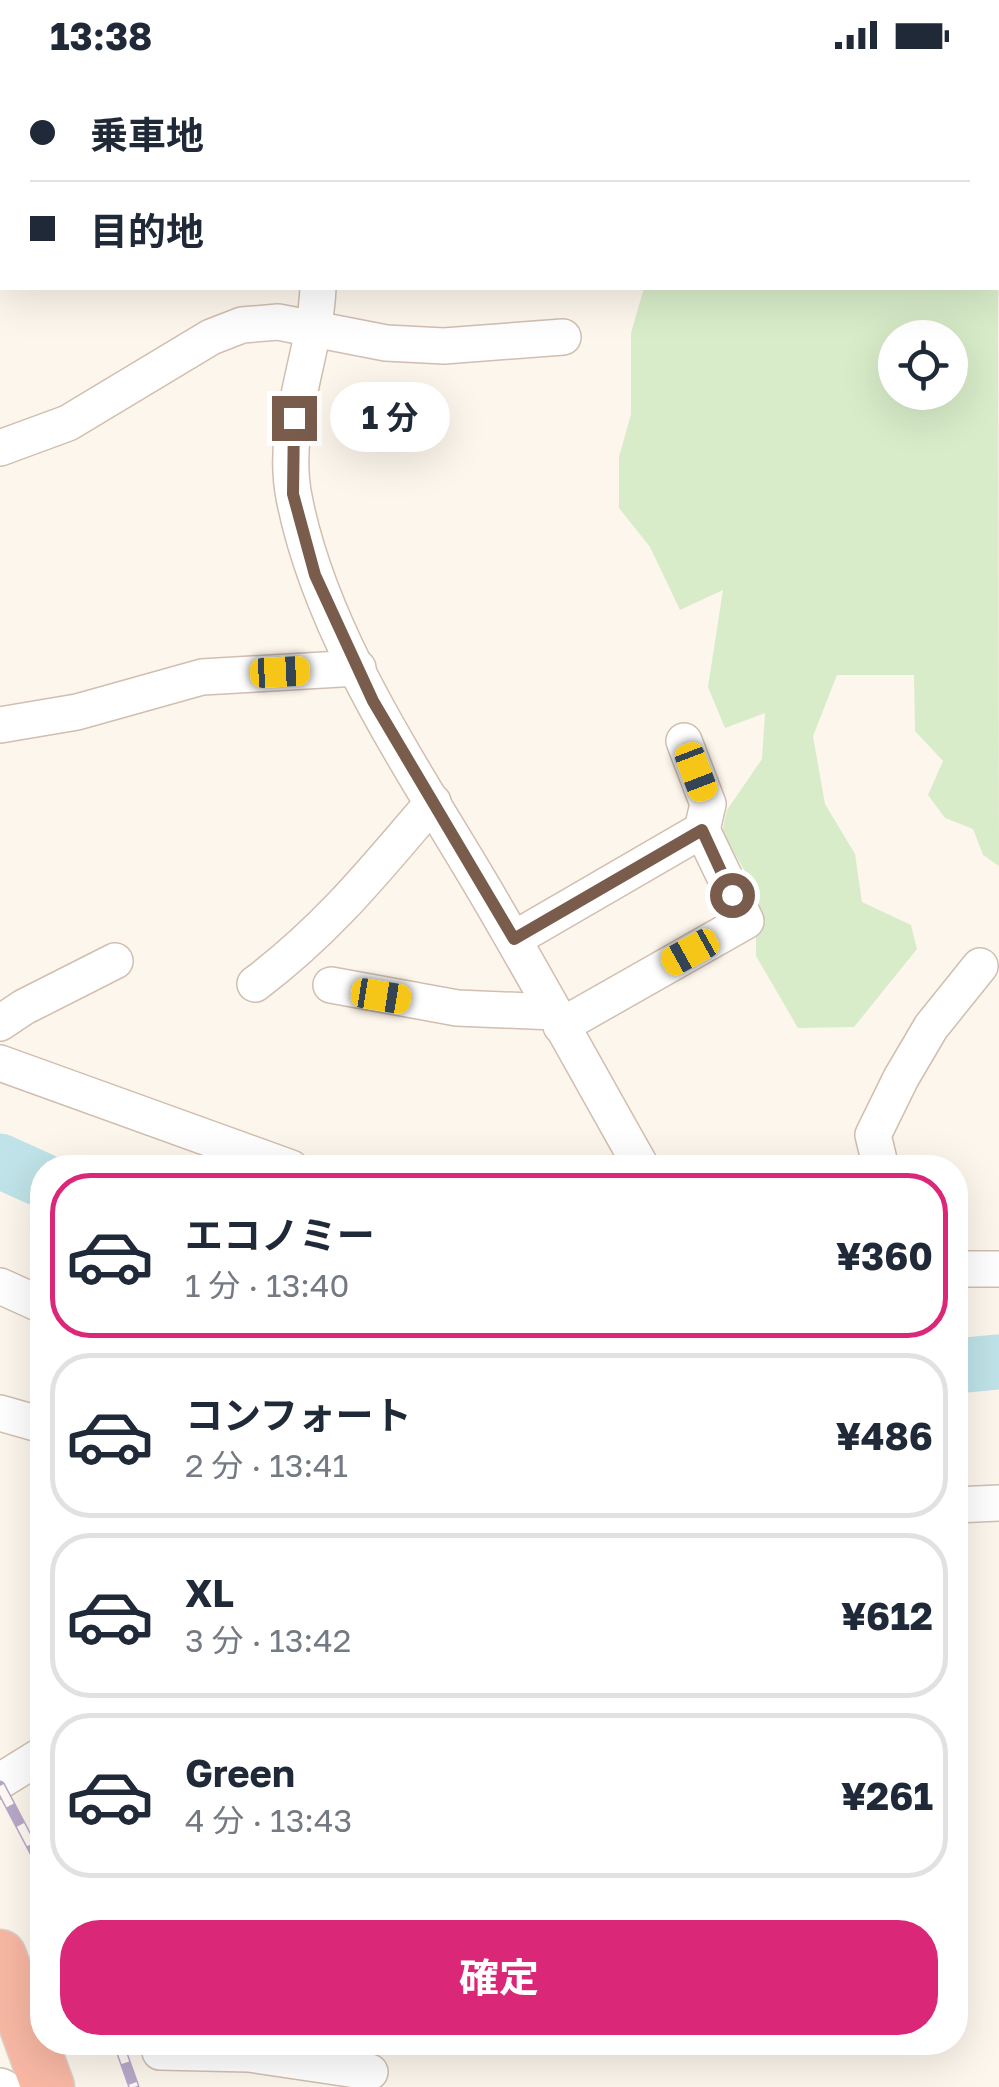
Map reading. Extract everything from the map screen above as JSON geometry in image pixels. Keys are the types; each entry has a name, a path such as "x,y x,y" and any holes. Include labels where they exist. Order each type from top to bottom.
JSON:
{"highway":[{"path":"0,1956 30,2038"},
{"path":"36,2055 48,2087"}],"street":[{"path":"318,290 314,330 294,418 293,494 315,575 373,701 514,939 635,1155"},
{"path":"0,448 68,423 211,337 242,326 278,322 386,344 444,346 564,336"},
{"path":"0,725 78,712 202,676 358,668"},
{"path":"332,985 457,1008 558,1019 746,921 702,830 708,804 684,741"},
{"path":"256,984 302,950 340,911 432,802"},
{"path":"514,939 702,830"},
{"path":"0,1023 114,961"},
{"path":"878,1155 874,1135 902,1078 931,1026 980,966"},
{"path":"0,1063 256,1155"},
{"path":"968,1269 999,1269"},
{"path":"0,1286 30,1300"},
{"path":"0,1413 30,1422"},
{"path":"968,1504 999,1503"},
{"path":"0,1781 30,1762"},
{"path":"258,2055 372,2067"}],"green space":[{"path":"643,290 998,290 999,866 983,855 973,829 945,818 928,795 943,761 915,731 914,675 837,675 813,736 825,804 855,854 862,902 911,925 917,949 854,1027 798,1028 756,956 756,890 722,832 727,810 762,759 765,713 725,728 708,687 723,590 680,610 650,547 619,508 619,457 631,414 631,333"}],"waterway":[{"path":"0,1161 30,1175"},
{"path":"968,1365 999,1362"}],"railway":[{"path":"0,1786 30,1843"},
{"path":"123,2055 134,2087"}],"route":[{"path":"294,418 293,494 315,575 373,701 514,939 702,830 732,895"}]}
